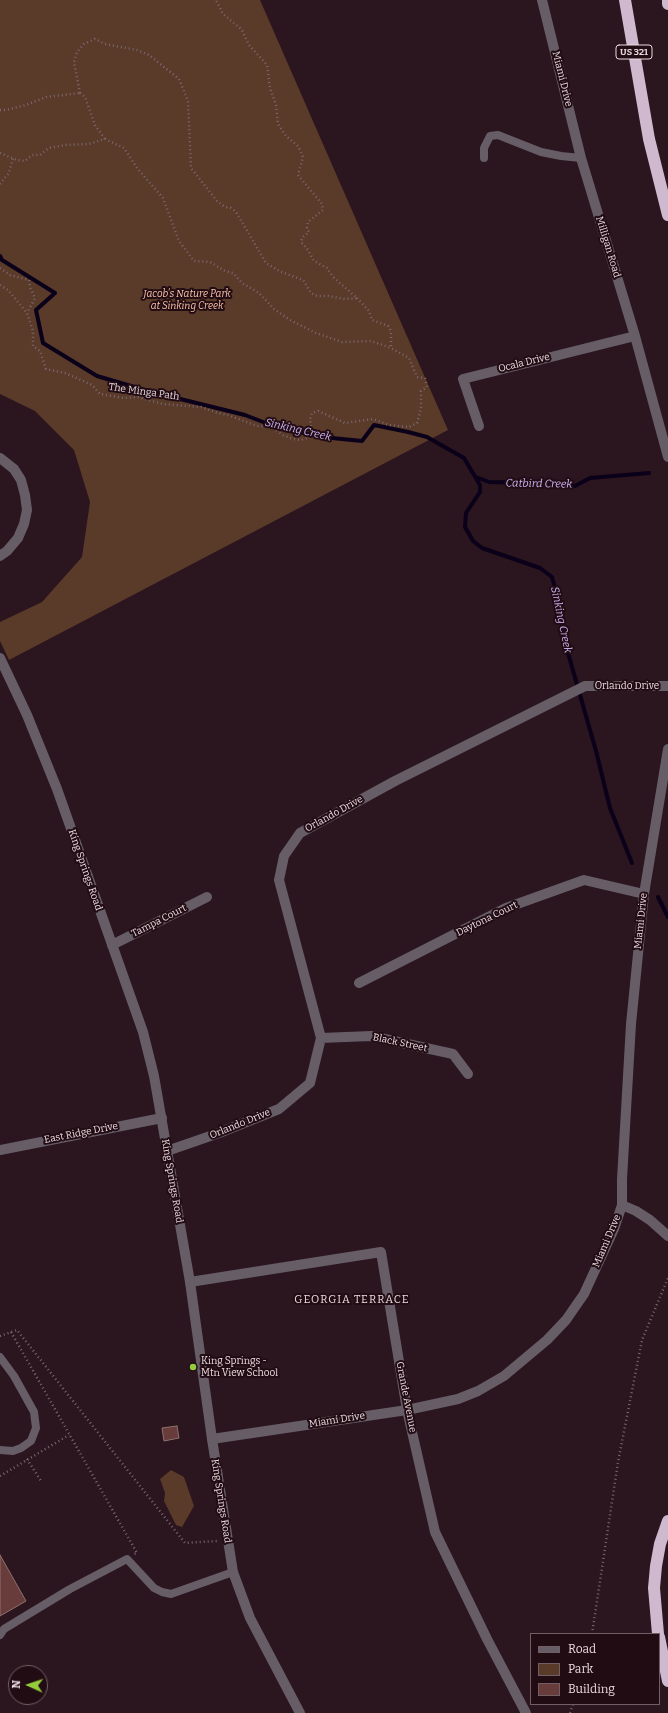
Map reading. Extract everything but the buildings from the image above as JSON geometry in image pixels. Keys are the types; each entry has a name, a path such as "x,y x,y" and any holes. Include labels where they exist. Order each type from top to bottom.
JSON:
{"highway":[{"name":"US 321","path":"625,0 649,138 668,215"},
{"path":"658,1633 654,1588 660,1544 668,1521"},
{"path":"660,1642 668,1681"}],"street":[{"name":"Miami Drive","path":"542,0 582,158"},
{"name":"Milligan Road","path":"582,158 634,336"},
{"name":"Ocala Drive","path":"479,426 463,379 634,336"},
{"path":"634,336 668,457"},
{"path":"0,458 14,469 21,480 26,495 27,510 24,524 18,538 7,551 0,556"},
{"name":"King Springs Road","path":"0,658 27,715 57,789 144,1032 162,1118 190,1282 212,1440 233,1572 250,1618 300,1713"},
{"name":"Orlando Drive","path":"168,1151 219,1133 280,1108 310,1083 321,1038 279,880 284,856 300,833 342,809 585,686 668,686"},
{"name":"Miami Drive","path":"212,1440 407,1410 458,1399 478,1391 504,1376 547,1340 566,1320 584,1294 614,1229 622,1204 622,1178 632,1024 644,894 668,748"},
{"name":"Daytona Court","path":"360,983 506,908 584,880 644,894"},
{"name":"Tampa Court","path":"112,945 207,897"},
{"name":"Black Street","path":"321,1038 371,1036 454,1054 468,1074"},
{"name":"East Ridge Drive","path":"0,1150 162,1118"},
{"path":"622,1204 650,1220 668,1236"},
{"name":"Grande Avenue","path":"190,1282 381,1252 407,1410 435,1532 486,1639 526,1713"}],"lane":[{"path":"484,158 484,148 490,136 498,135 541,152 582,158"},
{"path":"0,1357 14,1376 34,1412 36,1428 31,1442 13,1451 0,1450"},
{"path":"0,1635 4,1629 70,1589 127,1559 154,1588 171,1594 233,1572"}],"path":[{"path":"216,0 223,14 242,30 249,45 267,65 270,88 276,106 278,124 286,136 298,146 303,157 298,175 322,204 323,210 308,222 307,228 309,232 302,238 301,242 308,250 314,261 327,268 333,277 357,298 369,311 372,320 388,326 391,331 391,348"},
{"path":"0,153 25,161 32,155 40,155 49,148 65,144 89,144 105,139 95,125 85,97 80,93 74,62 77,52 84,44 95,39 105,44 137,50 149,55 179,80 188,101 191,168 217,201 236,212 266,263 281,272 303,280 311,293 317,296 345,299 357,298"},
{"path":"0,110 26,105 46,97 80,93"},
{"name":"The Minga Path","path":"0,285 8,290 26,313 33,331 33,346 40,351 46,369 65,373 92,385 100,394 124,398 138,397 163,404 201,407 257,426 272,427 283,435 301,440 312,435 310,419 312,413 318,411 345,423 373,419 389,425 409,427 417,423 421,409 421,391 427,387 425,378 418,377 409,358 391,348 371,341 342,342 316,333 290,320 274,309 259,293 242,283 233,273 225,271 210,262 194,261 179,241 163,198 137,168 124,148 105,139"},
{"path":"0,184 9,173 13,158"},
{"path":"0,268 10,275 29,280 30,287 35,298 26,313"},
{"path":"592,1633 618,1462 642,1340 668,1278"},
{"path":"0,1336 17,1330 185,1543 227,1540"},
{"path":"10,1332 137,1552 127,1559"},
{"path":"0,1476 69,1435"},
{"path":"21,1448 41,1481"}],"green space":[{"name":"Jacob's Nature Park at Sinking Creek","path":"0,0 260,0 448,430 9,660 0,641 0,622 42,602 82,557 90,502 74,450 35,411 0,394"},
{"path":"171,1470 184,1477 194,1506 182,1527 176,1525 164,1501 165,1493 160,1479"}],"waterway":[{"name":"Sinking Creek","path":"0,256 2,260 55,293 36,310 43,343 97,376 148,391 245,415 276,427 322,437 362,441 374,425 408,432 427,437 464,458 480,485 480,492 466,513 465,527 473,541 482,548 540,568 552,577 559,602 566,646 596,751 610,808 632,863"},
{"name":"Catbird Creek","path":"476,477 489,482 542,483 575,486 590,478 649,473"},
{"name":"Sinking Creek","path":"658,897 668,917"}],"place":[{"name":"King Springs - Mtn View School","path":"193,1367"}],"district":[{"name":"GEORGIA TERRACE","path":"352,1300"}]}
